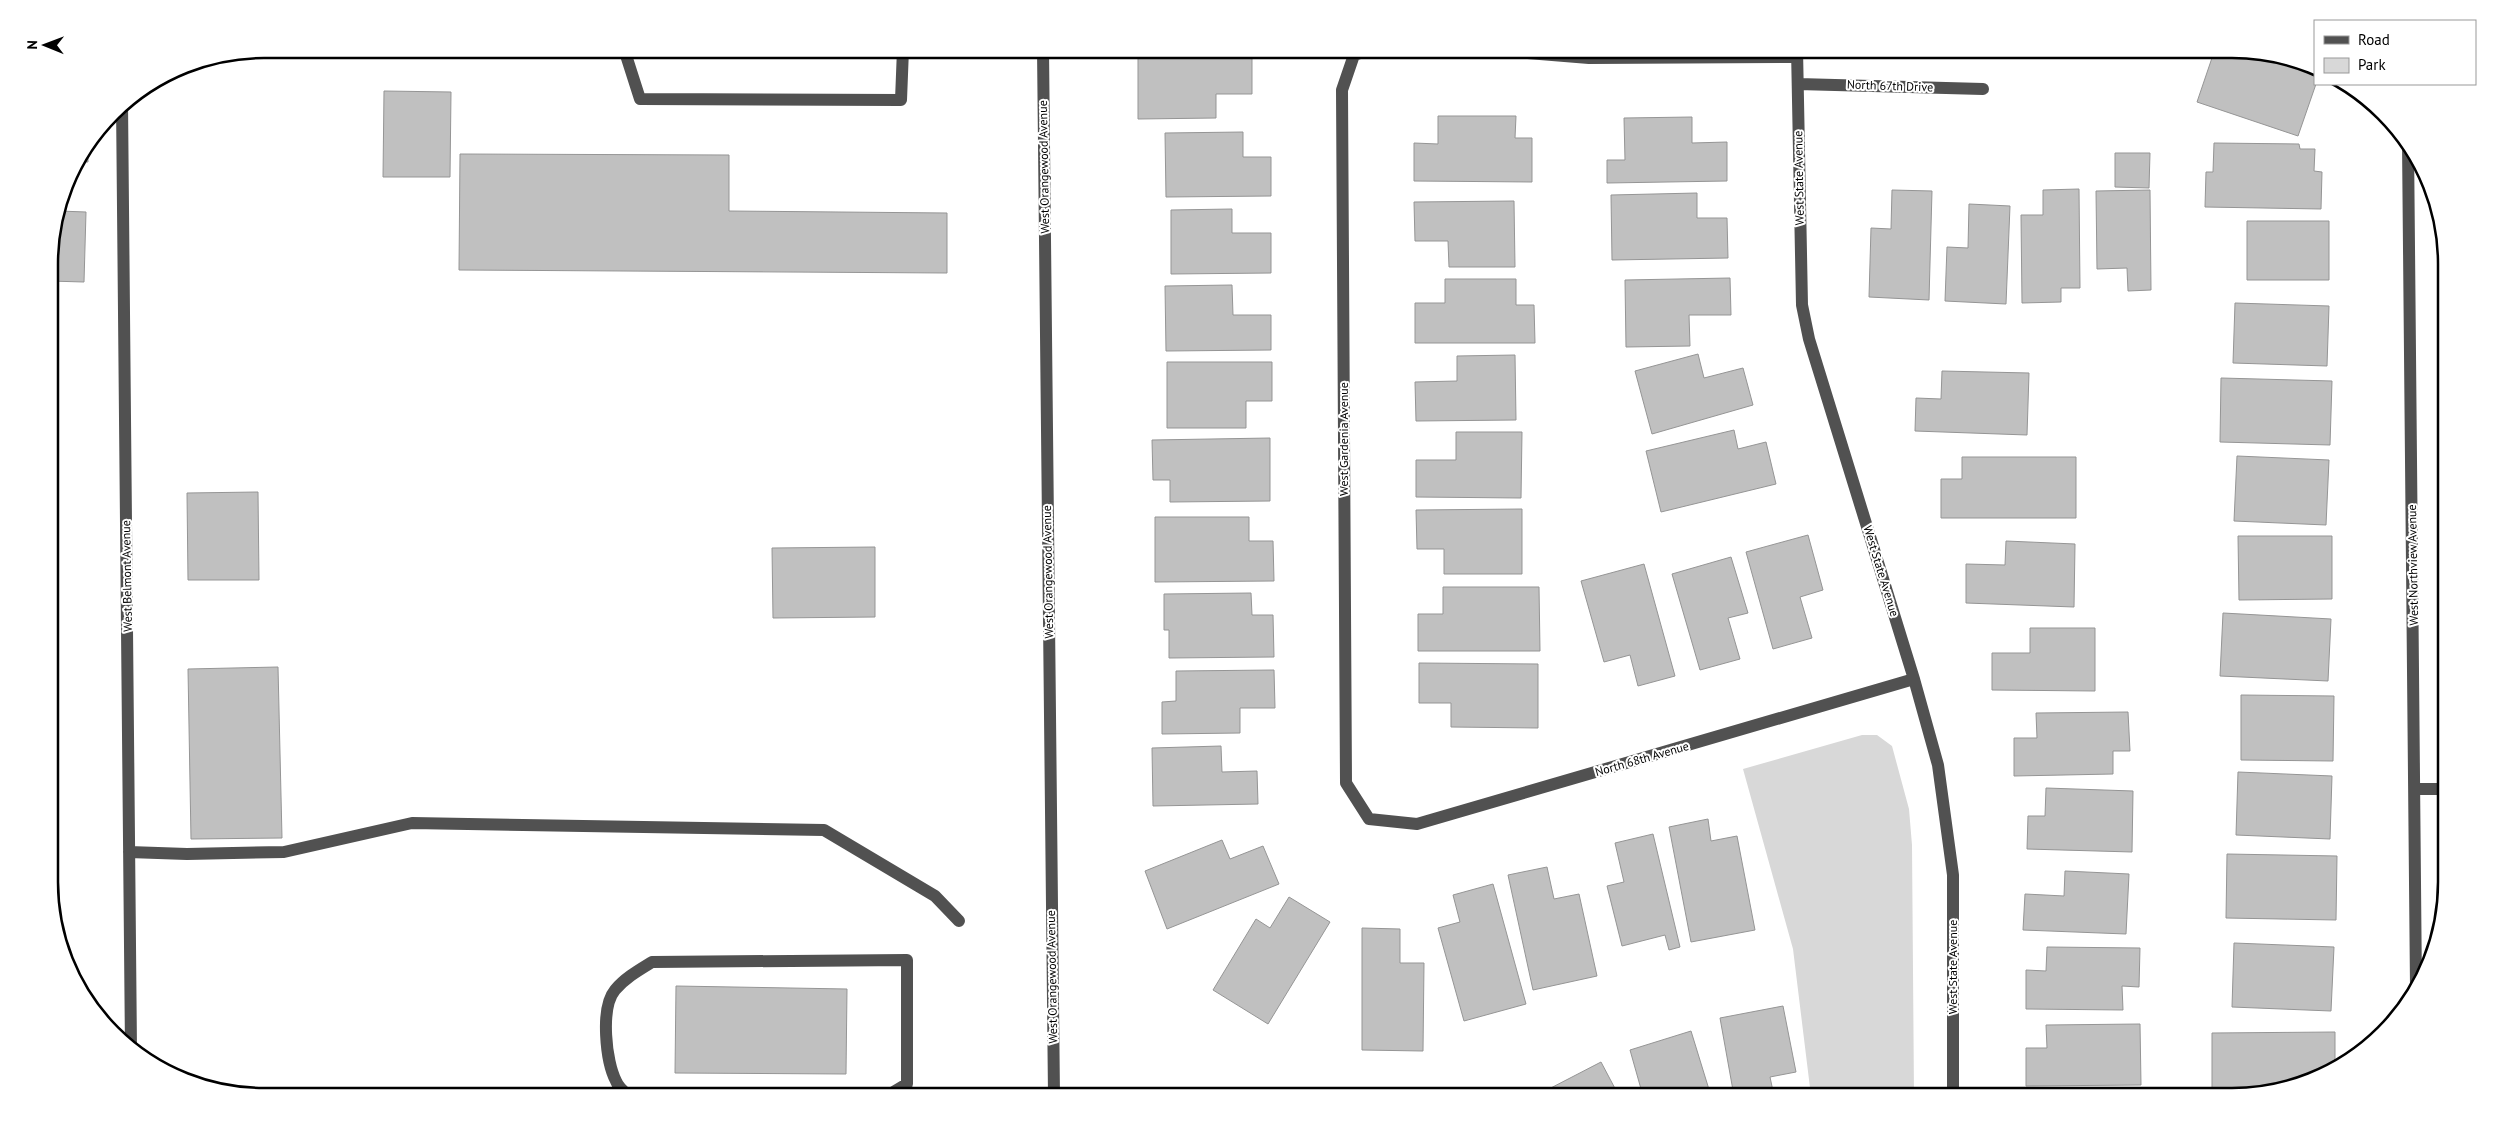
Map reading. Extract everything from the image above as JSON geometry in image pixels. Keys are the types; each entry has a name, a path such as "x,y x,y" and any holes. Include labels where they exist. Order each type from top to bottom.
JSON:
{"street":[{"path":"627,58 640,99 901,100 903,58"},
{"name":"West Orangewood Avenue","path":"1043,58 1054,1088"},
{"name":"West Gardenia Avenue","path":"1353,58 1342,90 1346,783 1369,819"},
{"name":"West State Avenue","path":"1797,58 1802,305 1808,338 1914,679 1938,765 1953,875 1953,1088"},
{"name":"North 67th Drive","path":"1798,84 1983,89"},
{"name":"West Belmont Avenue","path":"122,114 131,1039"},
{"name":"West Northview Avenue","path":"2408,156 2416,975"},
{"name":"North 68th Avenue","path":"1369,819 1417,824 1914,679"},
{"path":"2415,788 2438,789"},
{"path":"129,852 188,854 284,852 412,823 824,830 935,896 959,921"},
{"path":"621,1088 616,1083 607,1056 606,1021 614,991 632,974 652,962 907,960 907,1084 900,1088"}],"green space":[{"path":"1862,735 1877,735 1892,746 1909,809 1912,845 1914,1088 1810,1088 1793,949 1743,769"}],"building":[{"path":"1138,58 1252,58 1252,94 1216,94 1216,118 1138,119"},
{"path":"2212,58 2246,58 2273,61 2314,74 2314,85 2316,85 2298,136 2197,102"},
{"path":"384,91 451,92 450,177 383,177"},
{"path":"1438,116 1516,116 1515,138 1532,138 1532,182 1414,181 1414,143 1438,144"},
{"path":"1692,117 1692,143 1727,142 1727,181 1607,183 1607,160 1625,160 1624,118"},
{"path":"1243,132 1243,157 1271,157 1271,196 1166,197 1165,133"},
{"path":"2214,143 2299,144 2300,149 2315,149 2314,171 2322,172 2321,209 2205,207 2206,172 2213,172"},
{"path":"2115,153 2150,153 2149,188 2115,187"},
{"path":"460,154 729,155 729,211 947,213 947,273 459,270"},
{"path":"2079,189 2080,288 2061,288 2061,302 2022,303 2021,215 2043,215 2043,190"},
{"path":"1892,190 1932,191 1929,300 1869,297 1871,228 1891,229"},
{"path":"2150,190 2151,290 2128,291 2127,268 2097,269 2096,191"},
{"path":"1697,193 1697,218 1727,218 1728,258 1612,260 1611,195"},
{"path":"1514,201 1515,267 1449,267 1448,241 1415,241 1414,202"},
{"path":"1969,204 2010,206 2006,304 1945,301 1947,247 1968,248"},
{"path":"1232,209 1232,233 1271,233 1271,273 1171,274 1171,210"},
{"path":"65,211 86,212 84,282 58,281 59,237"},
{"path":"2247,221 2329,221 2329,280 2247,280"},
{"path":"1730,278 1731,315 1689,315 1690,346 1626,347 1625,280"},
{"path":"1445,279 1516,279 1516,305 1534,305 1535,343 1415,343 1415,303 1445,303"},
{"path":"1232,285 1233,315 1271,315 1271,350 1166,351 1165,286"},
{"path":"2235,303 2329,306 2327,366 2233,363"},
{"path":"1698,354 1704,378 1743,368 1753,405 1652,434 1635,371"},
{"path":"1515,355 1516,420 1416,421 1415,382 1457,381 1457,356"},
{"path":"1167,362 1272,362 1272,401 1246,401 1246,428 1167,428"},
{"path":"1942,371 2029,373 2027,435 1915,431 1916,398 1941,399"},
{"path":"2221,378 2332,381 2330,445 2220,442"},
{"path":"1734,430 1738,449 1766,442 1776,484 1661,512 1646,451"},
{"path":"1456,432 1522,432 1521,498 1416,497 1416,460 1456,460"},
{"path":"1270,438 1270,501 1170,502 1170,480 1153,480 1152,440"},
{"path":"2237,456 2329,460 2326,525 2234,521"},
{"path":"1962,457 2076,457 2076,518 1941,518 1941,479 1962,479"},
{"path":"258,492 259,580 188,580 187,493"},
{"path":"1522,509 1522,574 1444,574 1444,549 1417,549 1416,510"},
{"path":"1155,517 1249,517 1249,541 1273,541 1274,581 1155,582"},
{"path":"1808,535 1823,590 1800,597 1812,638 1773,649 1746,552"},
{"path":"2238,536 2332,536 2332,599 2239,600"},
{"path":"2006,541 2075,544 2074,607 1966,603 1966,564 2005,565"},
{"path":"875,547 875,617 773,618 772,548"},
{"path":"1731,557 1748,613 1728,618 1740,659 1700,670 1672,574"},
{"path":"1644,564 1675,676 1638,686 1630,655 1604,662 1581,581"},
{"path":"1443,587 1539,587 1540,651 1418,651 1418,614 1443,614"},
{"path":"1251,593 1252,615 1273,615 1274,657 1169,658 1169,630 1164,630 1164,594"},
{"path":"2223,613 2331,619 2328,681 2220,676"},
{"path":"2030,628 2095,628 2095,691 1992,690 1992,653 2030,653"},
{"path":"1419,663 1538,664 1538,728 1451,727 1451,703 1419,703"},
{"path":"278,667 282,838 191,839 188,669"},
{"path":"1274,670 1275,708 1240,708 1240,733 1162,734 1162,702 1176,701 1176,671"},
{"path":"2241,695 2334,696 2333,761 2241,760"},
{"path":"2128,712 2130,751 2113,751 2113,774 2014,776 2014,738 2037,738 2036,713"},
{"path":"1221,746 1222,772 1257,771 1258,804 1153,806 1152,748"},
{"path":"2238,772 2332,776 2330,839 2236,835"},
{"path":"2046,788 2133,791 2132,852 2027,849 2028,816 2045,816"},
{"path":"1708,819 1711,841 1737,836 1755,930 1691,942 1669,827"},
{"path":"1653,834 1680,947 1669,950 1665,935 1622,946 1607,886 1624,882 1615,843"},
{"path":"1222,840 1230,859 1263,846 1279,884 1167,929 1145,871"},
{"path":"2227,854 2337,856 2336,920 2226,918"},
{"path":"1547,867 1554,899 1579,894 1597,976 1533,990 1508,875"},
{"path":"2065,871 2129,874 2126,934 2023,930 2025,894 2064,896"},
{"path":"1493,884 1526,1004 1464,1021 1438,928 1460,922 1453,895"},
{"path":"1289,897 1330,922 1268,1024 1213,990 1256,919 1270,928"},
{"path":"1362,928 1400,929 1400,963 1424,963 1423,1051 1362,1050"},
{"path":"2234,943 2334,947 2331,1011 2232,1007"},
{"path":"2047,947 2140,948 2139,987 2122,986 2123,1010 2026,1009 2026,970 2046,971"},
{"path":"676,986 847,989 846,1074 675,1073"},
{"path":"1783,1006 1796,1072 1770,1077 1772,1088 1733,1088 1720,1018"},
{"path":"2140,1024 2141,1085 2026,1086 2026,1048 2047,1048 2046,1025"},
{"path":"1691,1031 1709,1088 1641,1088 1630,1050"},
{"path":"2335,1032 2335,1060 2299,1077 2273,1084 2212,1088 2212,1033"},
{"path":"1601,1062 1615,1088 1551,1088"}]}
